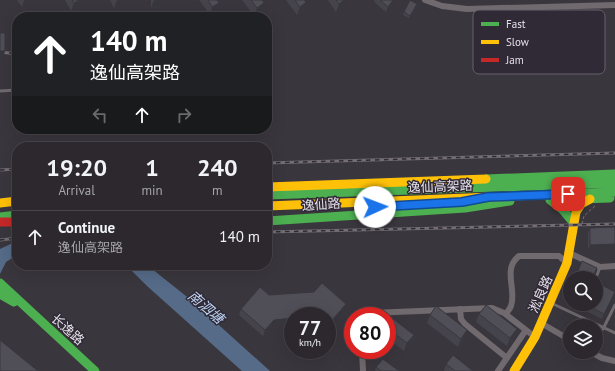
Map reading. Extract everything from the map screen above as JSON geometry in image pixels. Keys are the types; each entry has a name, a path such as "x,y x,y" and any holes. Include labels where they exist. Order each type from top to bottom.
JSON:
{"main road":[{"name":"逸仙路","path":"272,187 615,174"},
{"name":"逸仙高架路","path":"272,195 615,183"},
{"name":"逸仙路","path":"272,204 615,192"},
{"name":"逸仙高架路","path":"272,204 615,192"},
{"path":"272,210 415,206 462,202 488,197"},
{"name":"逸仙路","path":"272,221 465,208 508,201 550,200 594,202 615,198"},
{"path":"550,200 577,224"},
{"path":"0,203 12,202"},
{"name":"淞良路","path":"514,371 535,337 567,263 577,224 576,212 581,204 594,202"},
{"path":"0,209 12,208"},
{"path":"0,217 12,216"},
{"path":"0,222 12,222"},
{"name":"长逸路","path":"0,283 24,307 95,371"},
{"name":"长逸路","path":"0,294 24,307"}],"street":[{"path":"425,0 442,6 467,9 615,5"},
{"path":"570,253 600,267 615,266"},
{"path":"506,314 512,306 510,267 514,260 519,256 559,256 567,263"},
{"path":"396,312 492,308 506,314 535,337"},
{"path":"460,309 461,319 465,324 507,358"},
{"path":"541,323 563,336"},
{"path":"498,371 526,330"},
{"path":"603,358 615,362"},
{"path":"362,359 363,371"}],"lane":[{"path":"0,91 12,90"},
{"path":"599,271 600,267"},
{"path":"550,303 583,319"},
{"path":"615,305 603,329 615,333"}],"path":[{"path":"577,224 594,202"}],"water":[{"path":"12,243 12,258 6,262 0,274 0,249"},
{"path":"131,270 153,270 191,300 270,371 242,371"}],"building":[{"path":"72,0 80,0 74,3"},
{"path":"208,0 217,0 219,3 212,7"},
{"path":"251,0 262,0 264,3 257,8"},
{"path":"295,0 304,0 306,2 300,7"},
{"path":"336,0 344,0 339,4"},
{"path":"380,0 393,0 388,7"},
{"path":"410,0 417,4 410,16 404,12"},
{"path":"0,33 5,33 5,51 0,51"},
{"path":"615,227 615,244 590,245 590,228"},
{"path":"582,261 597,268 596,271 578,271"},
{"path":"322,283 346,304 336,316 336,307 284,307 284,319 274,320 265,330 241,309 260,287 269,295 314,292"},
{"path":"603,286 615,292 604,314 598,311 603,311"},
{"path":"486,305 517,329 510,338 479,314"},
{"path":"436,306 467,330 461,339 430,315"},
{"path":"396,321 414,335 407,343 396,335"},
{"path":"0,340 38,371 0,371"},
{"path":"453,355 473,371 455,371 446,364"},
{"path":"383,359 399,371 381,371 376,367"}],"railway":[{"path":"0,52 12,53"},
{"path":"272,163 615,153"},
{"path":"0,170 12,169"},
{"path":"272,232 615,224"},
{"path":"0,240 12,239"}],"traffic: fast":[{"path":"486,179 615,174"},
{"path":"272,195 615,183"},
{"path":"514,196 615,192"},
{"path":"550,200 610,198"},
{"path":"550,200 563,210 573,222"},
{"path":"272,221 465,208 510,201"},
{"path":"0,217 12,216"},
{"path":"0,283 95,371"},
{"path":"0,294 14,302"}],"traffic: slow":[{"path":"272,187 486,179"},
{"path":"272,206 514,196"},
{"path":"514,371 535,337 567,263 576,212 581,204 590,199"},
{"path":"0,203 12,202"}],"traffic: jam":[{"path":"0,222 12,222"}],"route":[{"path":"375,207 415,206 462,202 488,197 568,194"}],"water label":[{"name":"南泗塘","path":"206,307"}]}
